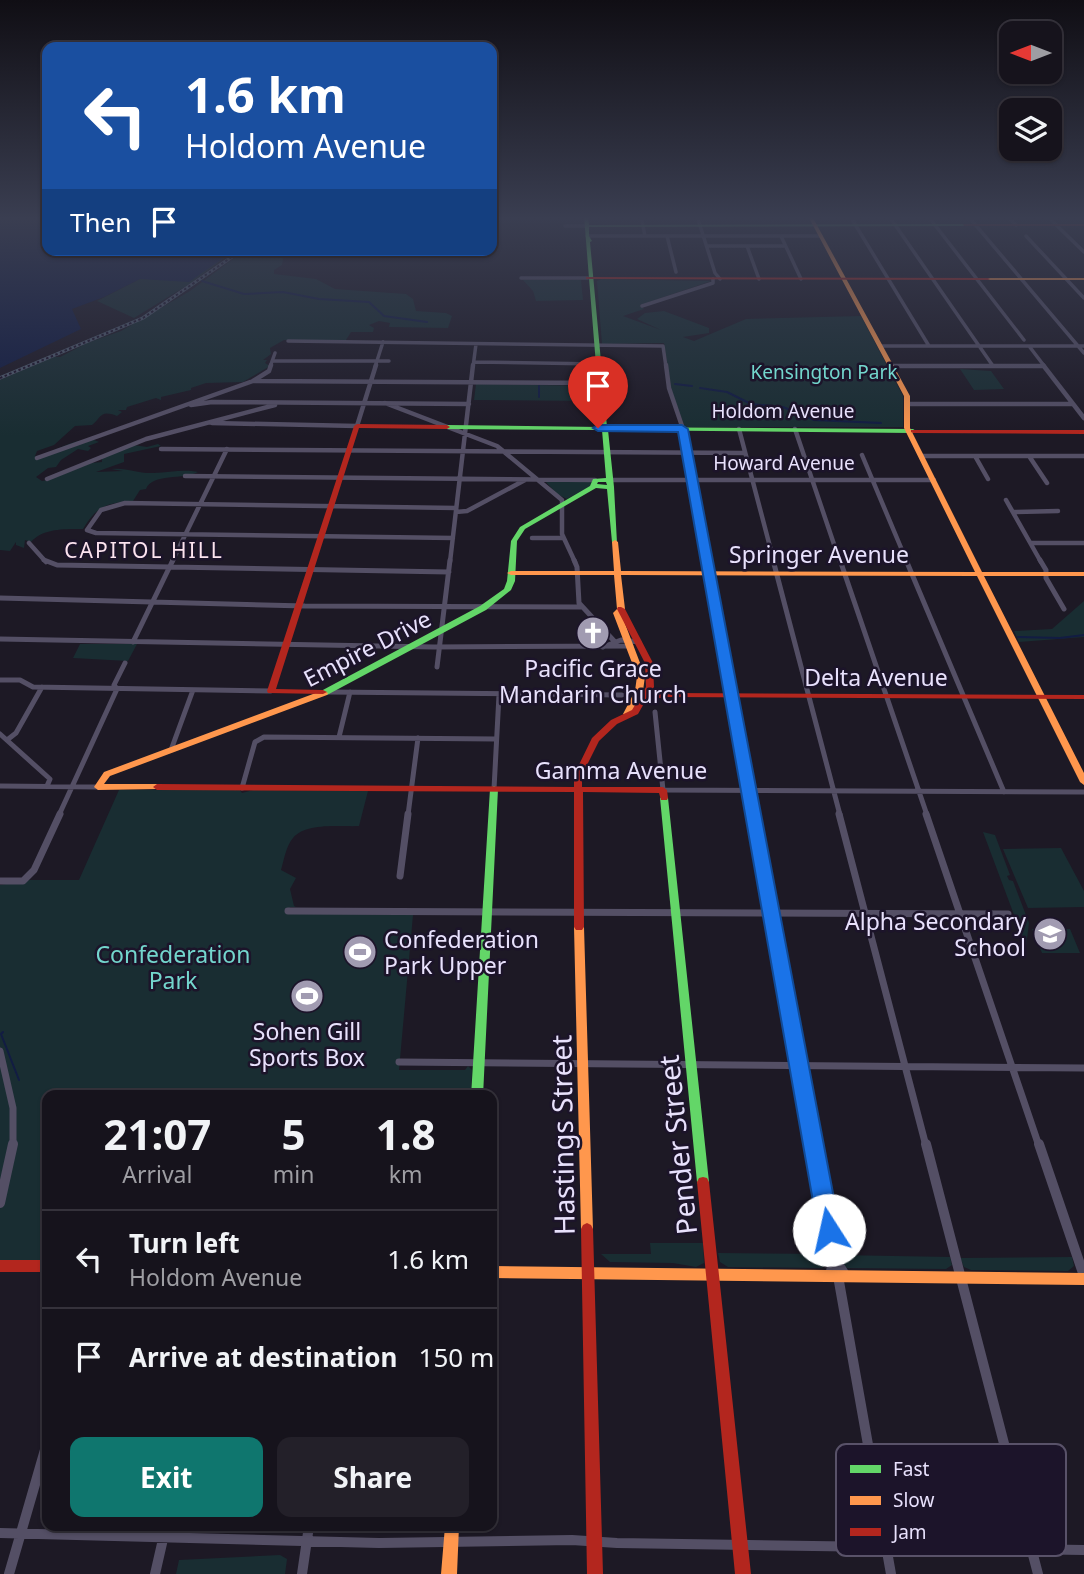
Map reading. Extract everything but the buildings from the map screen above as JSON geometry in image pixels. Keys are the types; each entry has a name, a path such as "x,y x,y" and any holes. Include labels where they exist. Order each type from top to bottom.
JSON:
{"street":[{"name":"Hastings Street","path":"594,289 621,609 617,613 632,642 639,664 641,684 627,714"},
{"path":"642,306 692,289"},
{"path":"850,289 907,396 905,419 908,429 1084,782"},
{"path":"894,289 929,346"},
{"path":"940,289 993,366"},
{"path":"986,289 1024,340"},
{"path":"1031,289 1081,346 1084,353"},
{"path":"288,341 663,346 669,388 687,453 868,1444"},
{"path":"271,691 383,342"},
{"path":"437,667 476,344"},
{"path":"880,346 1081,346"},
{"path":"1029,346 1084,418"},
{"path":"37,458 253,381 269,370 275,353"},
{"path":"272,361 389,361"},
{"path":"474,362 600,364"},
{"path":"891,366 1044,366"},
{"path":"253,381 601,383"},
{"path":"47,480 146,439 282,403"},
{"path":"185,404 469,404"},
{"path":"385,404 445,427"},
{"path":"908,404 1073,404"},
{"path":"210,422 357,426"},
{"name":"Holdom Avenue","path":"357,426 445,427 466,431 605,428 1084,432"},
{"path":"739,429 1004,1444"},
{"path":"497,1272 1084,1278 795,429"},
{"path":"466,431 507,453 562,500 564,538 578,573 581,607 615,642"},
{"path":"161,449 745,453"},
{"path":"133,642 227,449"},
{"path":"862,455 1004,792"},
{"path":"921,456 1084,456"},
{"path":"975,456 988,479"},
{"path":"1029,456 1046,483"},
{"path":"184,476 538,479 610,483"},
{"path":"453,538 88,531 98,512 122,504 331,506 467,511 526,479"},
{"name":"Howard Avenue","path":"610,483 692,480 934,480"},
{"name":"Empire Drive","path":"98,786 107,774 328,692 483,608 507,590 516,535 522,528 595,483"},
{"path":"1006,500 1064,609"},
{"path":"1013,512 1058,511"},
{"path":"532,538 564,538"},
{"path":"29,543 47,563 449,572"},
{"path":"1031,543 1084,543"},
{"name":"Springer Avenue","path":"511,573 1084,574"},
{"path":"3,599 299,606 581,607"},
{"path":"0,639 439,647 601,647 632,642"},
{"path":"601,647 615,642 632,642"},
{"name":"Hastings Street","path":"595,1574 576,790 578,770 588,750 601,734 627,714 635,712 650,694 652,668 632,642"},
{"path":"392,646 398,649 398,655"},
{"path":"117,689 114,685 125,663"},
{"path":"0,680 20,680 33,687 622,695"},
{"path":"7,740 16,733 42,687"},
{"path":"0,881 23,881 34,870 117,689"},
{"path":"171,750 193,690"},
{"path":"339,737 350,692"},
{"name":"Delta Avenue","path":"650,694 1084,697"},
{"path":"477,1090 499,695"},
{"name":"Pender Street","path":"655,712 743,1574"},
{"path":"0,735 50,779 47,786"},
{"path":"242,788 255,742 264,737 496,739"},
{"path":"400,876 418,738"},
{"path":"0,786 98,786"},
{"name":"Gamma Avenue","path":"98,786 1084,792"},
{"path":"288,911 1008,914"},
{"path":"0,1051 11,1088 15,1131 13,1157 0,1203"},
{"path":"399,1062 1084,1068"},
{"path":"834,1257 838,1276"},
{"path":"0,1266 42,1266"},
{"path":"9,1574 42,1460"},
{"path":"302,1574 308,1531"},
{"path":"449,1574 452,1531"},
{"path":"0,1533 165,1532 307,1541 541,1540 836,1546"},
{"path":"156,1574 165,1532"},
{"path":"1066,1550 1084,1550"},
{"path":"888,1556 891,1574"},
{"path":"1033,1556 1038,1574"}],"green space":[{"path":"120,289 180,289 134,318 97,301"},
{"path":"341,289 406,294 413,299 416,311 446,313 452,316 448,328 389,327 390,323 379,321 369,325 374,328 373,332 351,332 346,340 284,340 270,348 271,354 263,360 267,360 265,363 270,366 243,382 206,383 191,390 161,397 161,400 156,398 127,407 126,410 118,410 122,412 117,416 104,414 92,425 75,426 54,445 37,451 35,456 84,440 99,442 88,446 91,448 88,451 78,449 61,460 56,467 48,468 36,477 42,481 48,480 91,463 102,462 102,458 133,445 147,447 158,444 161,446 124,454 124,462 96,472 123,471 111,469 117,469 148,473 198,472 155,481 146,489 140,490 133,501 103,507 83,529 48,532 31,542 25,540 24,548 16,545 16,542 10,551 0,550 0,380 121,331 190,291"},
{"path":"582,289 583,300 536,301 533,291"},
{"name":"Kensington Park","path":"598,289 686,289 640,305 644,309 623,316 661,330 637,319 645,313 664,311 709,328 709,333 683,337 694,341 746,319 861,316 903,396 903,427 685,427 672,393 664,343 602,344"},
{"path":"960,369 991,371 1004,389 974,390"},
{"path":"476,384 593,386 592,401 474,400"},
{"path":"545,481 592,482 591,486 567,499 557,494"},
{"path":"1084,601 1084,637 1019,642 1014,631 1052,629"},
{"path":"80,644 137,644 128,661 73,658"},
{"name":"Confederation Park","path":"119,790 240,790 242,793 253,790 368,791 359,826 315,827 299,833 291,841 281,870 296,878 290,889 296,907 290,907 288,913 413,915 399,1070 465,1070 468,1066 472,1070 471,1090 42,1090 42,1262 0,1260 0,885 30,880 79,880"},
{"path":"983,832 995,835 1010,875 1007,876 1013,881 1029,923 1026,947"},
{"path":"1061,848 1084,891 1084,907 1028,908 1003,849"},
{"path":"1032,929 1070,929 1080,953 1042,953"},
{"path":"650,1243 703,1243 704,1263 696,1267 673,1263 610,1262 601,1254 651,1254"},
{"path":"718,1253 828,1254 829,1262 822,1268 728,1267 720,1262"},
{"path":"838,1255 950,1257 952,1265 946,1269 847,1268 843,1266"},
{"path":"1072,1257 1074,1266 1068,1271 971,1270 964,1267 960,1258"},
{"path":"280,1555 287,1559 285,1574 176,1574 179,1560"}],"water":[{"path":"0,289 119,289 72,309 81,329 0,368"}],"waterway":[{"path":"229,289 244,294 283,292 319,299 369,302 384,316 427,322"},
{"path":"675,384 692,386"},
{"path":"539,386 539,397"},
{"path":"700,388 727,392 751,404 783,407 814,420 881,423"},
{"path":"1018,637 1060,638 1084,635"},
{"path":"3,1032 1,1034 19,1080"}],"railway":[{"path":"0,378 143,318 185,289"}],"traffic: fast":[{"path":"592,289 615,542"},
{"path":"447,427 913,431"},
{"path":"324,693 483,608 507,590 511,581 514,541 522,528 593,487 595,480 610,480"},
{"path":"595,486 611,487"},
{"path":"477,1090 494,789"},
{"path":"664,798 703,1182"}],"traffic: slow":[{"path":"850,289 907,396 907,428 1084,782"},
{"path":"615,542 621,609 617,613 641,676 639,691 627,714"},
{"path":"511,573 1084,574"},
{"path":"157,787 98,787 107,774 324,693"},
{"path":"579,927 587,1229"},
{"path":"497,1272 1084,1279"},
{"path":"449,1574 452,1531"}],"traffic: jam":[{"path":"323,692 271,691 357,426 447,427"},
{"path":"913,431 1084,432"},
{"path":"579,927 578,775 595,740 614,722 635,712 650,687 649,663 621,609"},
{"path":"648,698 667,695 1084,697"},
{"path":"157,787 663,790 664,798"},
{"path":"703,1182 743,1574"},
{"path":"587,1229 595,1574"},
{"path":"0,1266 42,1266"}],"place":[{"name":"Pacific Grace Mandarin Church","path":"593,633"},
{"name":"Alpha Secondary School","path":"1050,934"},
{"name":"Confederation Park Upper","path":"360,952"},
{"name":"Sohen Gill Sports Box","path":"307,996"}],"district":[{"name":"CAPITOL HILL","path":"144,550"}],"route":[{"path":"598,428 682,429 829,1230"}]}
